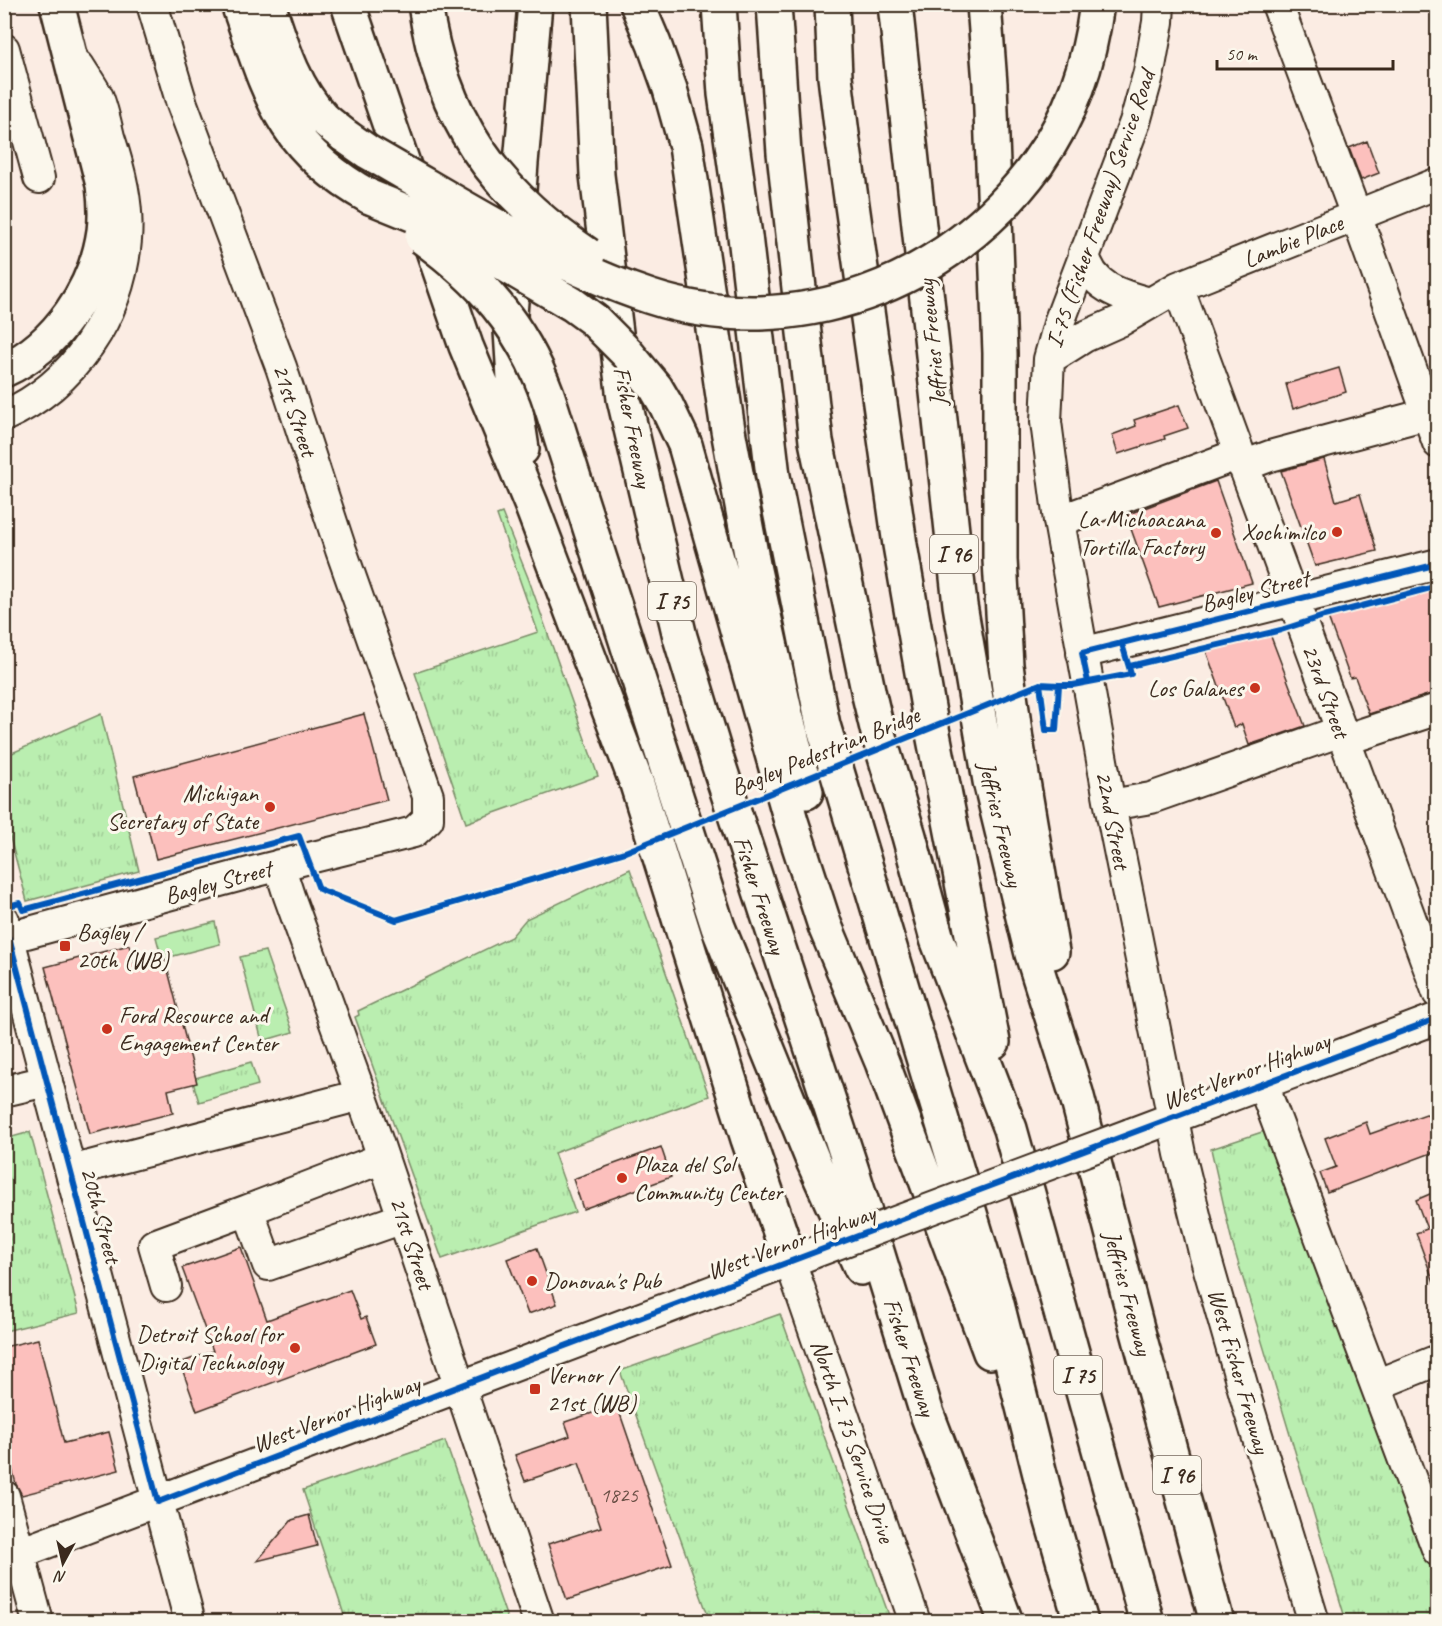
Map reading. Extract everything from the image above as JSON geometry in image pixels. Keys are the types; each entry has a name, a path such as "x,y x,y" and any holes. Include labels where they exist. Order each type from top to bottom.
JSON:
{"highway":[{"path":"4,370 32,354 57,332 73,310 87,286 98,258 104,232 104,185 57,4"},
{"path":"348,4 466,346 531,504 637,784 748,1139 804,1256"},
{"path":"425,4 438,65 452,101 467,133 491,169 508,190 553,231 652,297"},
{"path":"531,504 516,410 510,315 535,4"},
{"name":"Fisher Freeway","path":"589,4 597,175 624,399 680,637 718,763 854,1177 927,1414 1006,1622"},
{"path":"637,4 670,89 686,146 728,430 754,570 785,711 811,812 882,1062"},
{"path":"719,4 725,94 745,236 773,476 823,725 996,1299 1050,1514 1081,1622"},
{"name":"I 75","path":"774,4 784,153 816,441 879,738 937,939 1010,1129 1147,1622"},
{"path":"832,4 835,77 842,134 900,545 929,713 1010,1129"},
{"path":"842,134 852,4"},
{"name":"Jeffries Freeway","path":"895,4 960,605 990,781 1032,954 1076,1093 1217,1622"},
{"path":"984,4 990,84 999,329 1000,560 1006,665 1016,740 1076,1093"},
{"path":"247,10 323,118 368,152 551,256 652,297 690,307 723,312 763,312 808,308 878,290 912,274 961,243 990,219 1020,188 1056,138 1080,83 1093,39 1097,4"},
{"path":"247,10 260,72 271,98 298,141 313,158 450,256 504,312 517,331 536,369 547,394 718,927 814,1163 927,1414"},
{"path":"367,195 434,223 572,304 594,320 627,353 656,388 666,405 685,445 790,821 825,926 882,1062 1050,1514"}],"street":[{"name":"21st Street","path":"152,4 182,104 281,367 345,561 428,796 428,819"},
{"name":"I-75 (Fisher Freeway) Service Road","path":"1059,521 1046,422 1049,359 1084,253 1135,122 1149,72 1159,4"},
{"path":"1277,4 1433,412 1437,443"},
{"path":"4,49 39,178"},
{"path":"4,416 37,398 56,383 86,350 110,309 123,263 126,212 119,170 97,97 69,51"},
{"name":"Lambie Place","path":"1049,359 1065,348 1120,321 1178,287 1437,183"},
{"path":"1084,253 1086,265 1102,284 1128,297 1150,303"},
{"name":"23rd Street","path":"1178,287 1437,993"},
{"path":"1059,521 1241,460 1270,456 1433,412"},
{"name":"22nd Street","path":"1059,521 1110,805 1172,1118"},
{"name":"Bagley Street","path":"1082,653 1437,564"},
{"path":"1110,805 1151,798 1343,735 1437,709"},
{"name":"Bagley Street","path":"6,932 414,832 428,819"},
{"name":"21st Street","path":"279,866 383,1158 539,1622"},
{"name":"20th Street","path":"6,932 190,1622"},
{"name":"West Vernor Highway","path":"12,1556 1437,1018"},
{"path":"4,1091 47,1081"},
{"path":"1263,1085 1437,1551"},
{"path":"71,1172 361,1095"},
{"name":"West Fisher Freeway","path":"1172,1118 1207,1263 1314,1622"},
{"path":"166,1286 154,1245 383,1158"},
{"path":"248,1210 268,1265 403,1218"},
{"name":"North I- 75 Service Drive","path":"804,1256 915,1622"},
{"path":"1376,1385 1437,1360"},
{"path":"4,1496 12,1556 38,1622"}],"green space":[{"path":"502,513 529,580 598,776 466,823 415,673 538,632 497,515"},
{"path":"101,714 139,871 27,901 5,819 5,756"},
{"path":"630,869 709,1096 554,1153 575,1212 442,1259 355,1017 359,1015 358,1011 511,937 526,919"},
{"path":"215,922 220,944 162,959 156,937"},
{"path":"265,951 293,1032 262,1041 240,957"},
{"path":"251,1062 258,1085 199,1102 192,1079"},
{"path":"1274,1128 1437,1571 1437,1621 1346,1621 1232,1242 1211,1149"},
{"path":"30,1132 79,1313 5,1331 5,1139"},
{"path":"780,1314 891,1621 710,1621 620,1371"},
{"path":"445,1441 508,1621 346,1621 303,1490"}],"building":[{"path":"1367,141 1379,173 1361,180 1349,148"},
{"path":"1339,368 1346,392 1293,409 1286,384"},
{"path":"1179,405 1188,428 1164,436 1165,439 1118,454 1112,435 1136,426 1134,420"},
{"name":"Xochimilco","path":"1324,459 1336,501 1360,494 1377,551 1315,566 1281,471"},
{"path":"1216,481 1252,583 1159,607 1126,515"},
{"path":"1437,590 1437,692 1369,714 1355,677 1350,678 1328,617"},
{"name":"Los Galanes","path":"1270,634 1305,726 1249,745 1242,724 1234,728 1206,651"},
{"path":"364,714 387,800 156,859 134,776"},
{"name":"Ford Resource and Engagement Center","path":"129,945 135,967 165,959 197,1083 168,1090 173,1113 90,1134 45,967"},
{"path":"1426,1114 1437,1119 1437,1151 1327,1192 1320,1173 1336,1167 1325,1138 1366,1122 1370,1134"},
{"name":"Plaza del Sol Community Center","path":"661,1147 671,1177 583,1209 573,1179"},
{"path":"1437,1191 1437,1284 1435,1285 1416,1233 1427,1229 1416,1200"},
{"name":"Detroit School for Digital Technology","path":"241,1247 267,1320 350,1290 361,1319 366,1317 376,1344 197,1411 180,1363 213,1351 182,1268"},
{"name":"Donovan's Pub","path":"537,1248 557,1304 528,1314 507,1259"},
{"path":"38,1339 64,1443 109,1432 119,1470 22,1495 16,1484 4,1438 4,1347"},
{"path":"617,1405 672,1565 567,1600 548,1544 601,1527 579,1463 525,1481 515,1455 570,1436 565,1422"},
{"path":"309,1515 317,1546 257,1561 292,1520"}],"cycle path":[{"path":"1088,682 1082,653 1438,564"},
{"path":"1130,666 1281,630 1324,616 1438,586"},
{"path":"1040,684 1046,730 1056,730 1059,685 1073,685 1131,674 1122,644"},
{"name":"Bagley Pedestrian Bridge","path":"4,907 20,903 23,910 299,836 319,889 396,920 625,852 1040,684 1059,685"},
{"path":"4,939 9,938 158,1502 525,1361 1438,1018"}],"place":[{"name":"Xochimilco","path":"1337,532"},
{"name":"La Michoacana Tortilla Factory","path":"1216,533"},
{"name":"Los Galanes","path":"1255,688"},
{"name":"Michigan Secretary of State","path":"270,807"},
{"name":"Bagley / 20th (WB)","path":"65,946"},
{"name":"Ford Resource and Engagement Center","path":"107,1029"},
{"name":"Plaza del Sol Community Center","path":"622,1178"},
{"name":"Donovan's Pub","path":"532,1281"},
{"name":"Detroit School for Digital Technology","path":"295,1348"},
{"name":"Vernor / 21st (WB)","path":"535,1389"}]}
